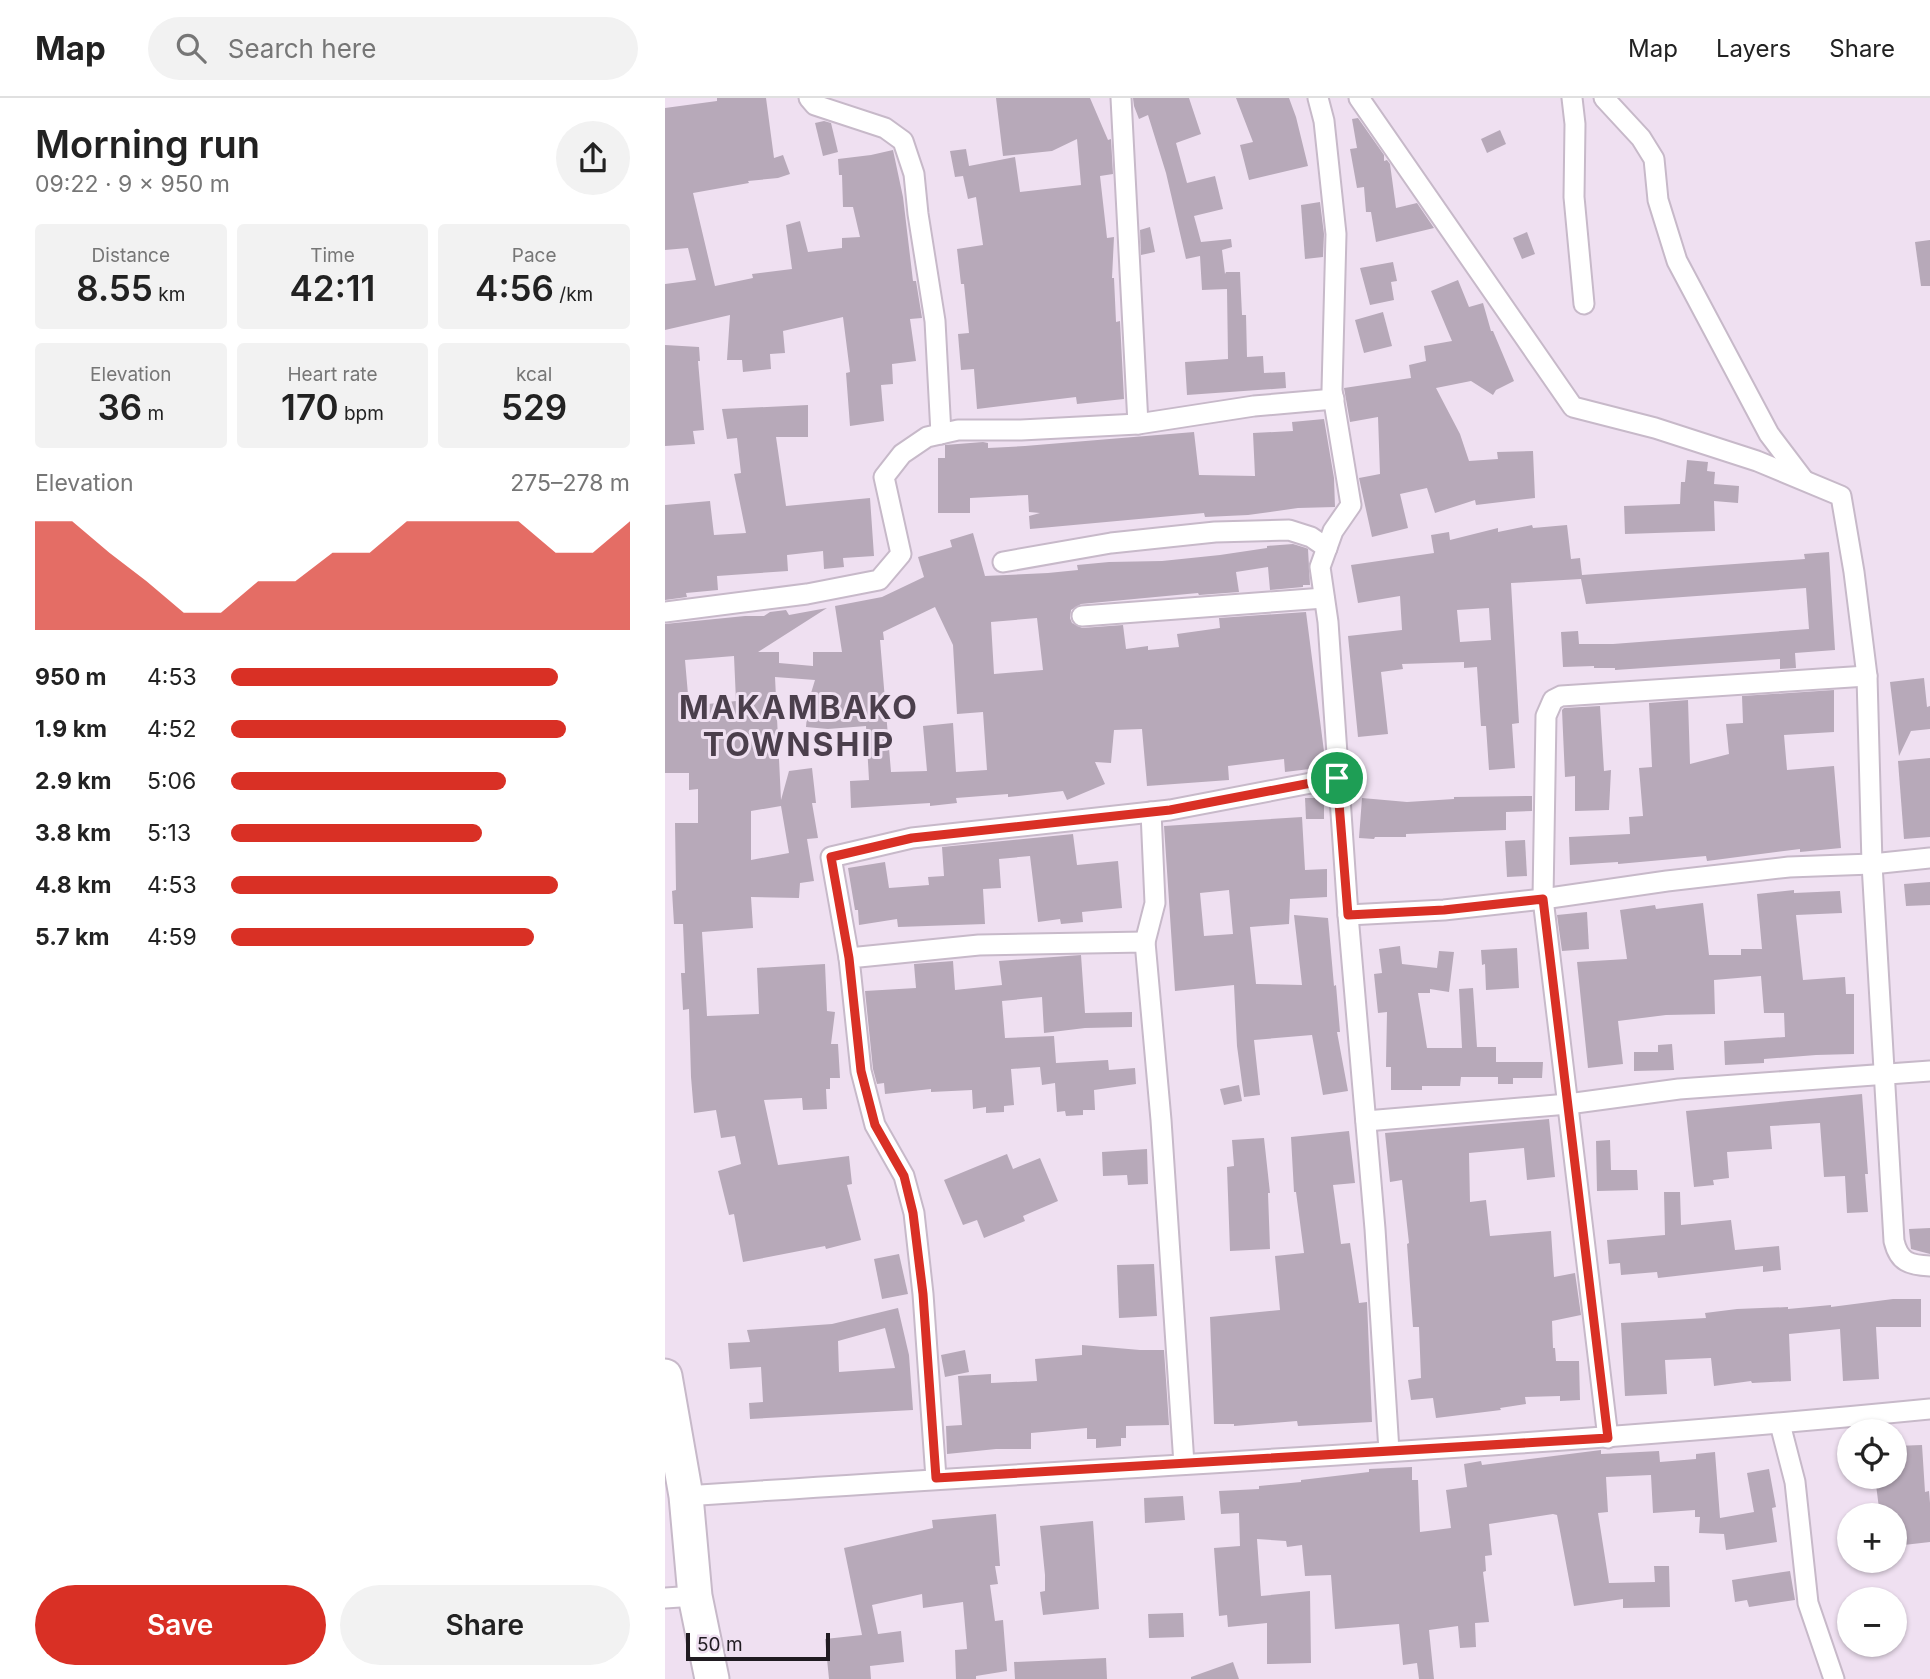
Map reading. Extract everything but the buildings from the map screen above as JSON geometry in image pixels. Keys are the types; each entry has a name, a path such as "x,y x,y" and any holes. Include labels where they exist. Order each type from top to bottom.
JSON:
{"highway":[{"path":"665,1376 686,1496 680,1597 712,1679"}],"street":[{"path":"809,98 815,105 885,128 903,141 914,174 935,321 941,434"},
{"path":"1121,98 1138,424"},
{"path":"1318,98 1324,121 1336,234 1332,390 1351,505 1333,531 1320,567 1375,1229 1389,1451"},
{"path":"1359,98 1573,407 1757,461 1841,496 1867,676 1872,864 1894,1241 1896,1253 1903,1260 1930,1266"},
{"path":"1572,98 1575,124 1574,197 1584,304"},
{"path":"1604,98 1641,138 1654,159 1658,200 1677,261 1769,434 1804,480"},
{"path":"665,612 807,594 879,580 901,554 884,477 902,454 927,437 958,430 1138,424 1254,406 1334,399"},
{"path":"1003,562 1111,542 1215,532 1289,530 1311,537 1327,548"},
{"path":"1082,616 1324,598"},
{"path":"1608,1438 1543,899 1545,716 1553,700 1560,696 1867,676"},
{"path":"936,1478 923,1294 913,1213 904,1176 875,1125 861,1071 849,958 831,857 912,838 1151,812 1337,778"},
{"path":"1151,812 1155,903 1146,942 1184,1464"},
{"path":"1348,915 1444,910 1776,869 1930,858"},
{"path":"849,958 979,945 1146,942"},
{"path":"1366,1121 1568,1104 1679,1089 1930,1072"},
{"path":"686,1496 936,1478 1608,1438 1930,1409"},
{"path":"1780,1424 1795,1482 1808,1603 1834,1679"}],"district":[{"name":"MAKAMBAKO TOWNSHIP","path":"799,726"}],"route":[{"path":"1337,778 1348,915 1444,910 1543,899 1608,1438 936,1478 923,1294 913,1213 904,1176 875,1125 861,1071 849,958 831,857 912,838 1170,810 1337,778"}]}
